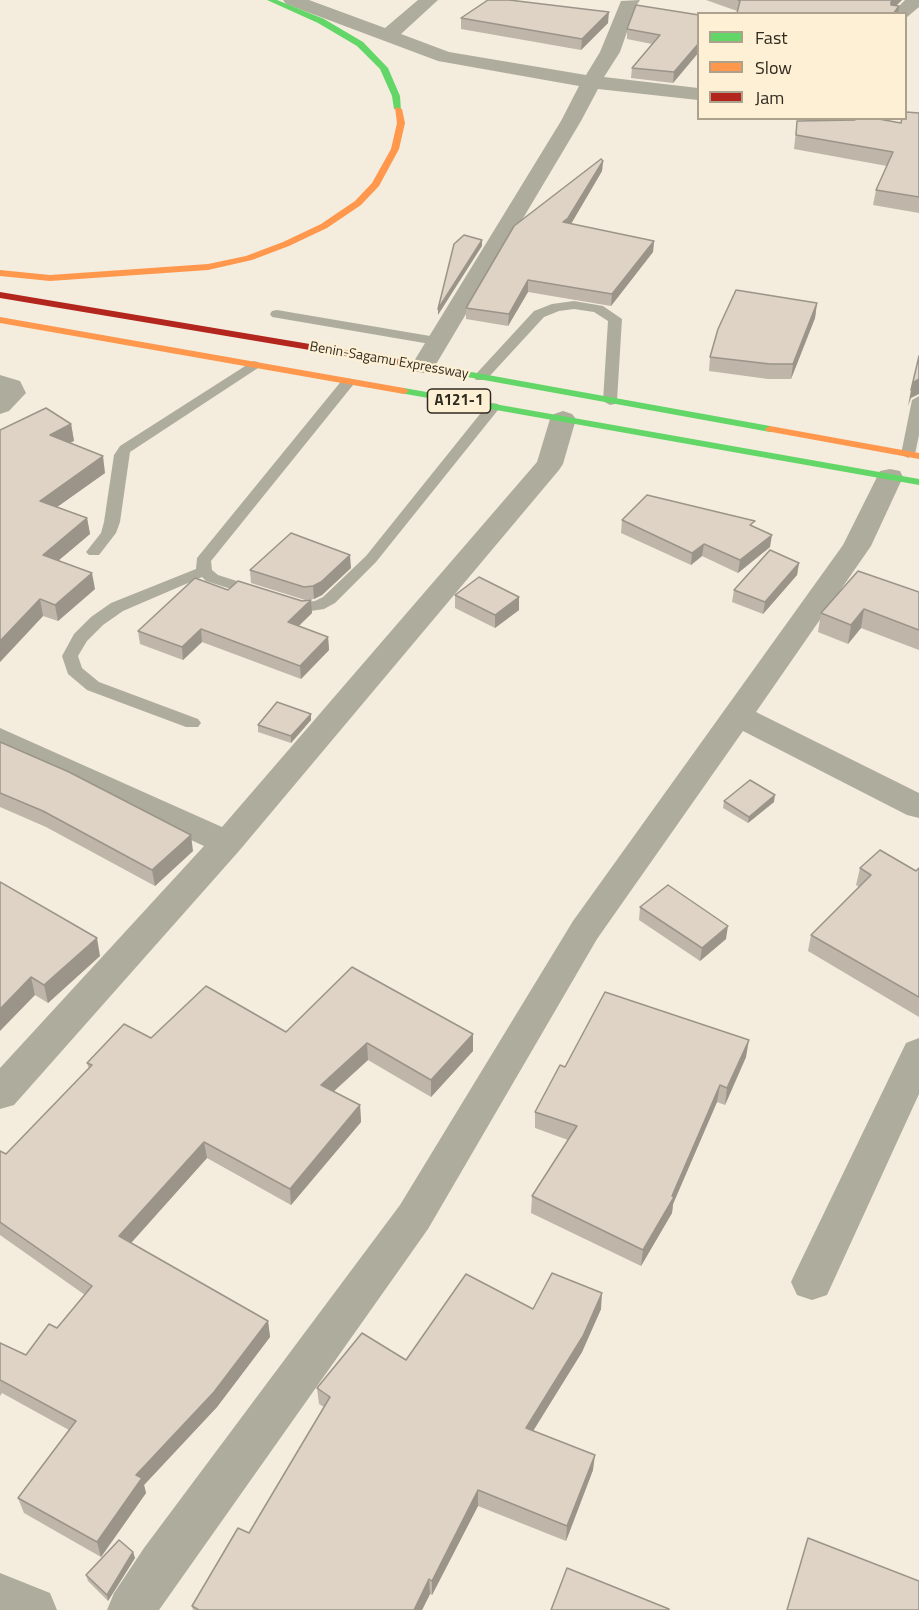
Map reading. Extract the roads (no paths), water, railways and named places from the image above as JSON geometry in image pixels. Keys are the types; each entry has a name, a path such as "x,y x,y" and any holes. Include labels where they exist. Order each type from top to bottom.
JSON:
{"highway":[{"path":"0,273 50,278 208,267 249,258 286,244 324,226 358,203 376,184 395,149 401,123 396,96 384,68 360,44 321,21 272,0"},
{"name":"Benin-Sagamu Expressway","path":"0,295 423,366 610,401 909,467"},
{"name":"A121-1","path":"0,320 563,419 909,467"}],"street":[{"path":"292,0 445,57 591,82 697,94"},
{"path":"389,35 429,0"},
{"path":"423,366 571,121 610,52 627,5 631,0"},
{"path":"902,12 916,0"},
{"path":"0,383 11,386 13,393 0,406"},
{"path":"0,1094 227,843 550,464 563,419"},
{"path":"131,1610 161,1564 414,1217 585,930 858,546 909,467"},
{"path":"737,715 919,807"},
{"path":"0,739 227,843"},
{"path":"812,1282 919,1053"},
{"path":"0,1598 33,1610"}],"lane":[{"path":"481,377 539,315 557,307 574,305 598,309 615,319 610,401"},
{"path":"277,314 436,341"},
{"path":"94,552 108,533 121,455 125,449 253,365"},
{"path":"348,382 203,561 204,571 212,579 304,607 324,603 371,559 493,407"},
{"path":"909,467 919,400"},
{"path":"192,723 93,686 74,670 70,656 80,638 97,621 117,608 204,571"}]}
